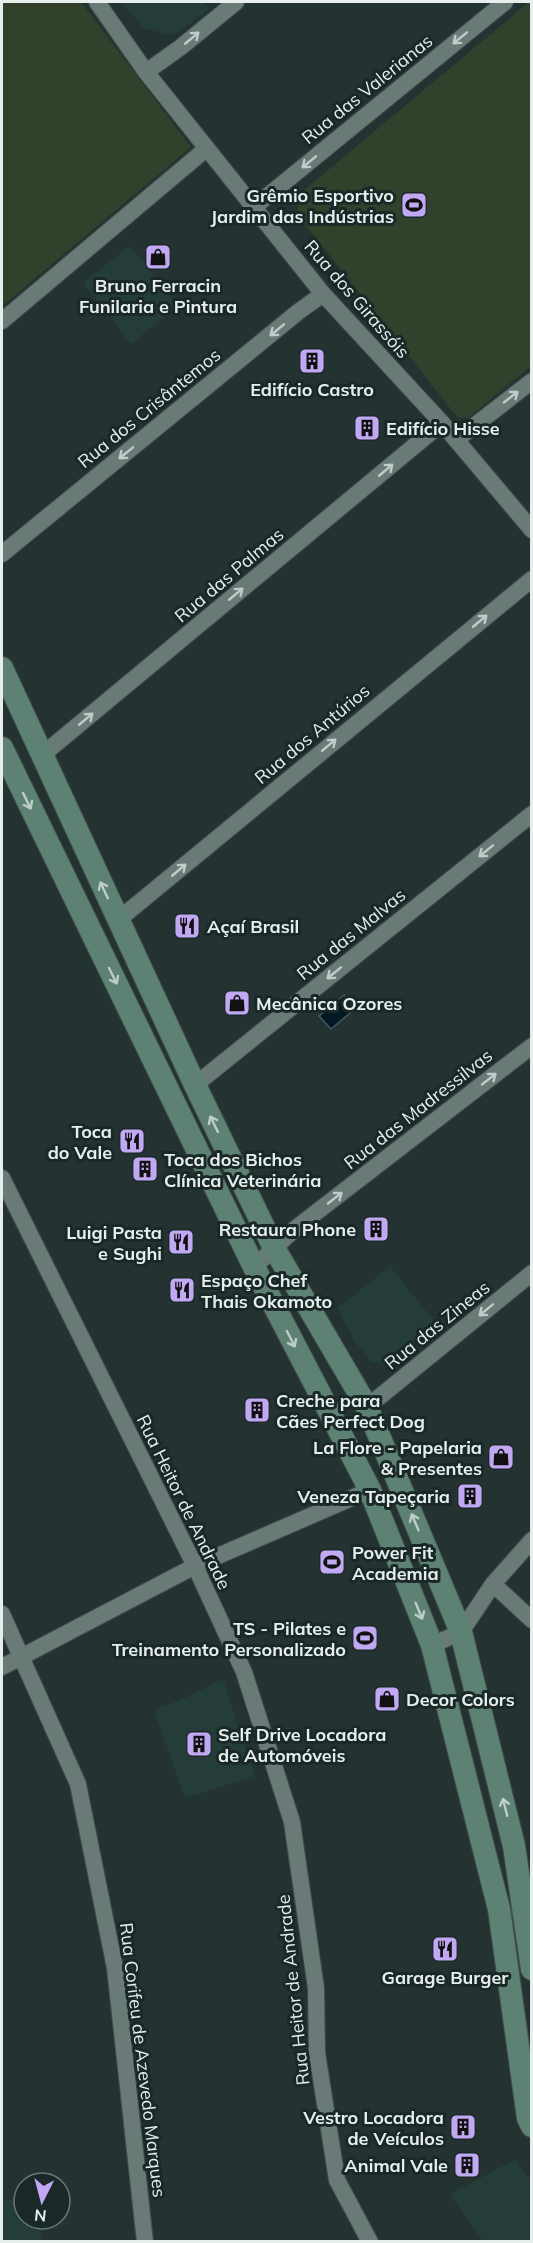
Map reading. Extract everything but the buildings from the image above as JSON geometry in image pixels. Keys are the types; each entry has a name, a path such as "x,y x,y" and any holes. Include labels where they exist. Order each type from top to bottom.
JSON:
{"main road":[{"path":"2,668 195,1085 274,1248 367,1407 461,1632 514,1846 531,1968"},
{"path":"2,748 254,1268 369,1490 432,1645 499,1909 528,2118 531,2126"}],"street":[{"name":"Rua dos Girassóis","path":"97,2 146,72 323,294 442,423 531,530"},
{"path":"146,72 236,2"},
{"name":"Rua das Valerianas","path":"254,207 506,2"},
{"path":"2,321 206,149"},
{"name":"Rua dos Crisântemos","path":"2,554 323,294"},
{"path":"456,440 531,381"},
{"name":"Rua das Palmas","path":"41,756 442,423"},
{"name":"Rua dos Antúrios","path":"118,920 531,579"},
{"name":"Rua das Malvas","path":"195,1085 531,814"},
{"name":"Rua das Madressilvas","path":"254,1268 296,1228 531,1046"},
{"name":"Rua Heitor de Andrade","path":"2,1178 195,1566 244,1672 292,1822 316,1988 317,2053 337,2180 370,2241"},
{"name":"Rua das Zineas","path":"367,1407 531,1273"},
{"path":"2,1667 195,1566 369,1490"},
{"path":"432,1645 461,1632 493,1584 531,1540"},
{"path":"493,1584 531,1620"},
{"name":"Rua Corifeu de Azevedo Marques","path":"2,1614 78,1784 115,1968 145,2241"},
{"path":"514,1846 531,1863"}],"shaded area":[{"path":"2,2 81,2 191,147 2,306"},
{"path":"120,2 203,2 209,9 177,33 166,34 144,28"},
{"name":"Grêmio Esportivo Jardim das Indústrias","path":"529,2 532,2 531,366 468,418 457,417 298,215 297,196"},
{"path":"130,246 178,305 131,344 83,283"},
{"path":"390,1267 436,1323 387,1363 371,1362 356,1343 337,1308"},
{"path":"223,1679 255,1776 185,1798 154,1710 183,1699"},
{"path":"516,2159 531,2181 531,2241 483,2241 450,2194"},
{"path":"2,2200 12,2200 12,2231 41,2231 41,2241 2,2241"}],"water":[{"path":"344,995 355,1009 331,1029 319,1016"}],"place":[{"name":"Grêmio Esportivo Jardim das Indústrias","path":"414,205"},
{"name":"Bruno Ferracin Funilaria e Pintura","path":"158,257"},
{"name":"Edifício Castro","path":"312,361"},
{"name":"Edifício Hisse","path":"367,428"},
{"name":"Açaí Brasil","path":"187,926"},
{"name":"Mecânica Ozores","path":"237,1003"},
{"name":"Toca do Vale","path":"132,1141"},
{"name":"Toca dos Bichos Clínica Veterinária","path":"145,1169"},
{"name":"Restaura Phone","path":"376,1229"},
{"name":"Luigi Pasta e Sughi","path":"181,1242"},
{"name":"Espaço Chef Thais Okamoto","path":"182,1290"},
{"name":"Creche para Cães Perfect Dog","path":"257,1410"},
{"name":"La Flore - Papelaria & Presentes","path":"501,1457"},
{"name":"Veneza Tapeçaria","path":"470,1496"},
{"name":"Power Fit Academia","path":"332,1562"},
{"name":"TS - Pilates e Treinamento Personalizado","path":"365,1638"},
{"name":"Decor Colors","path":"387,1699"},
{"name":"Self Drive Locadora de Automóveis","path":"199,1744"},
{"name":"Garage Burger","path":"445,1949"},
{"name":"Vestro Locadora de Veículos","path":"463,2127"},
{"name":"Animal Vale","path":"467,2165"}]}
